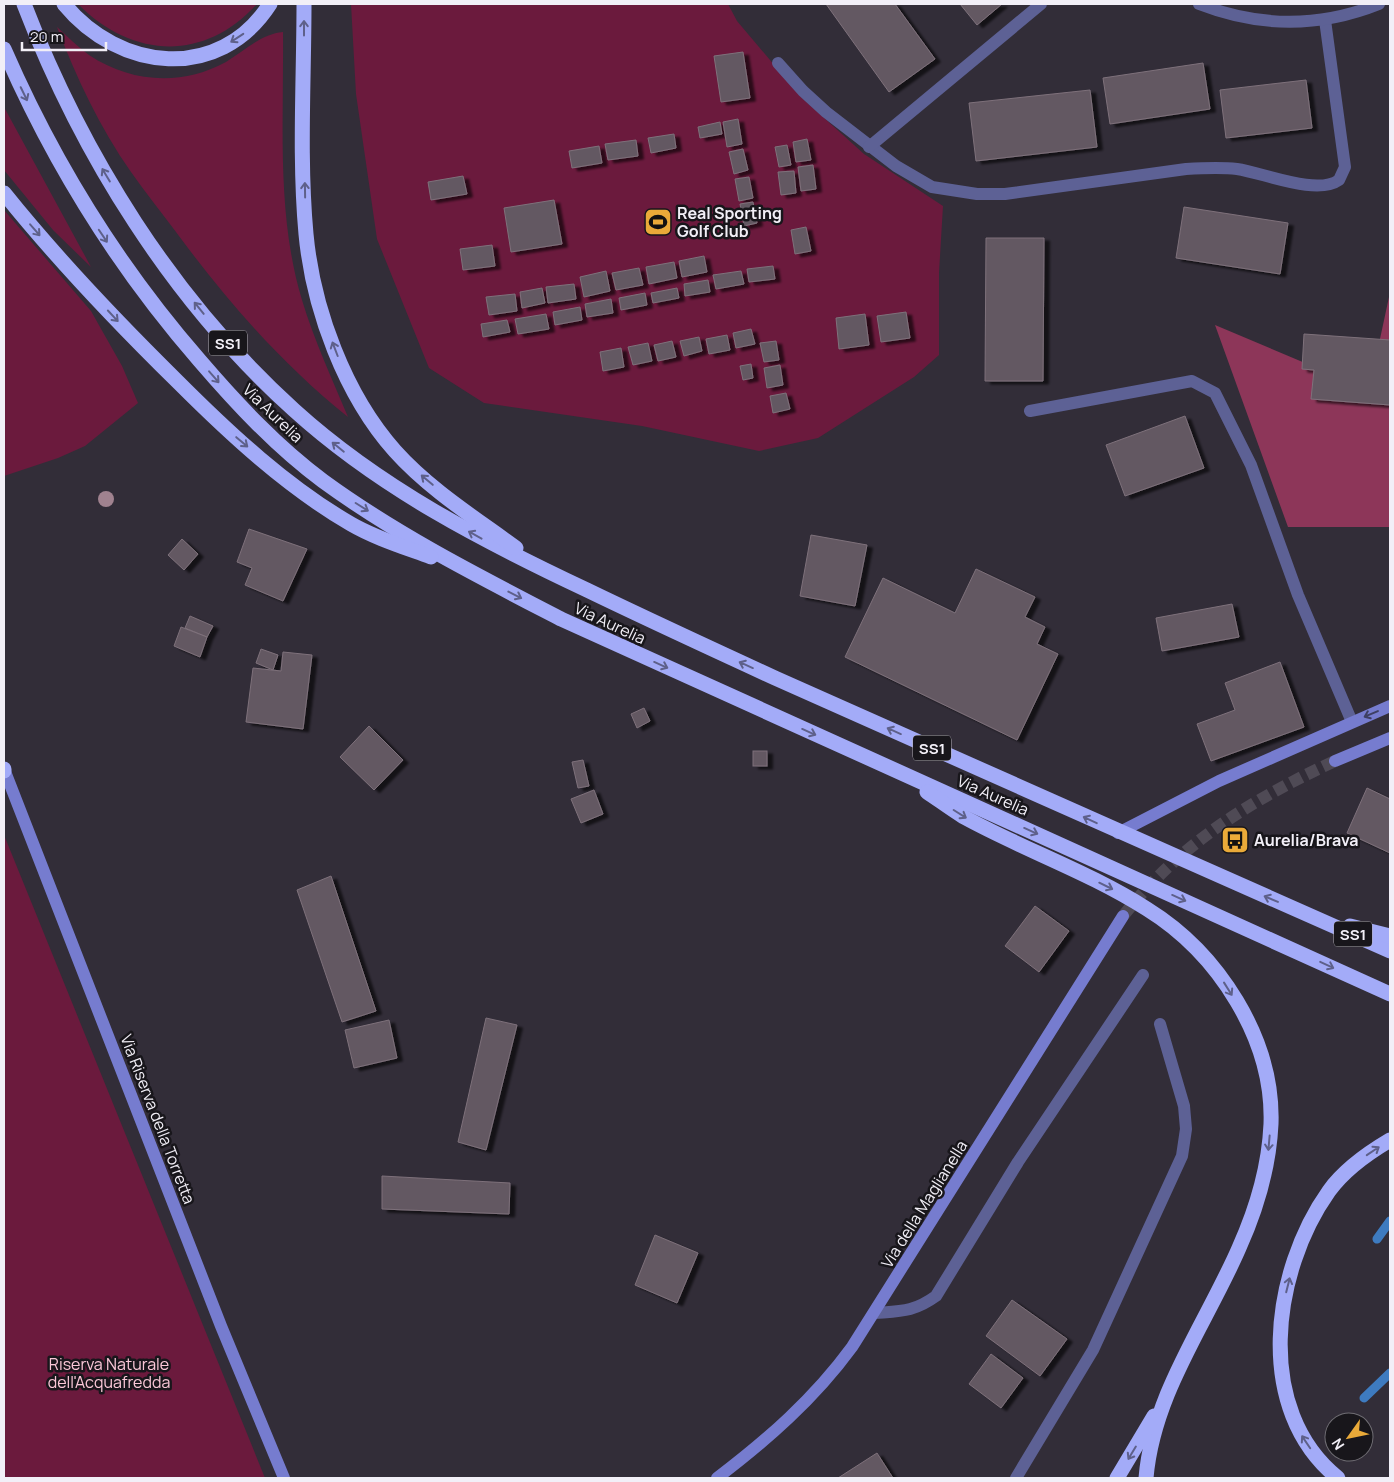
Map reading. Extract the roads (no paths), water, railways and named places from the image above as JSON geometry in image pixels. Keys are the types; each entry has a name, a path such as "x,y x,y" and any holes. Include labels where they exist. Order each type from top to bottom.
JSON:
{"highway":[{"name":"Via Aurelia","path":"24,4 49,66 89,145 114,188 177,281 246,363 296,412 368,470 454,523 550,573 690,639 1118,832 1390,951"},
{"path":"64,4 92,33 108,42 135,53 168,58 197,56 225,45 250,29 270,4"},
{"path":"304,4 306,235 313,278 324,319 351,387 381,433 396,452 415,470 446,496 550,573"},
{"name":"Via Aurelia","path":"4,49 46,140 97,228 161,316 217,382 271,437 322,480 395,528 471,572 561,619 1390,994"},
{"path":"4,193 136,341 204,408 269,464 322,506 352,524 383,539 471,572"},
{"path":"890,768 963,816 1118,892 1168,923 1189,940 1209,962 1236,1001 1258,1049 1266,1079 1271,1122 1264,1179 1252,1219 1234,1260 1165,1397 1117,1478"},
{"path":"1316,918 1390,936"},
{"path":"1338,1478 1324,1467 1304,1440 1294,1421 1288,1403 1281,1363 1285,1296 1299,1248 1330,1190 1366,1156 1390,1140"},
{"path":"1146,1478 1150,1450 1165,1397"}],"street":[{"path":"869,147 1041,4"},
{"path":"1199,4 1231,15 1262,21 1290,23 1325,20 1379,4"},
{"path":"778,63 803,91 869,147 915,179 932,188 977,194 1004,194 1186,169 1211,168 1238,170 1324,187 1340,180 1345,166 1325,20"},
{"path":"1030,411 1124,392 1192,381 1215,393 1252,464 1298,595 1352,722"},
{"path":"1118,832 1219,782 1390,706"},
{"path":"1335,761 1390,738"},
{"name":"Via Riserva della Torretta","path":"4,769 221,1326 284,1478"},
{"name":"Via della Maglianella","path":"717,1478 767,1439 807,1400 841,1362 875,1313 1123,916"},
{"path":"875,1313 910,1311 936,1296 1018,1162 1143,975"},
{"path":"1016,1478 1093,1350 1182,1156 1186,1129 1184,1106 1160,1024"}],"waterway":[{"path":"1377,1239 1390,1221"},
{"path":"1364,1398 1390,1373"}],"tunnel":[{"path":"1123,916 1145,890 1193,845 1246,808 1335,761"}],"place":[{"name":"Real Sporting Golf Club","path":"658,222"},
{"name":"Aurelia/Brava","path":"1235,840"}],"park label":[{"name":"Riserva Naturale dell'Acquafredda","path":"109,1373"}]}
